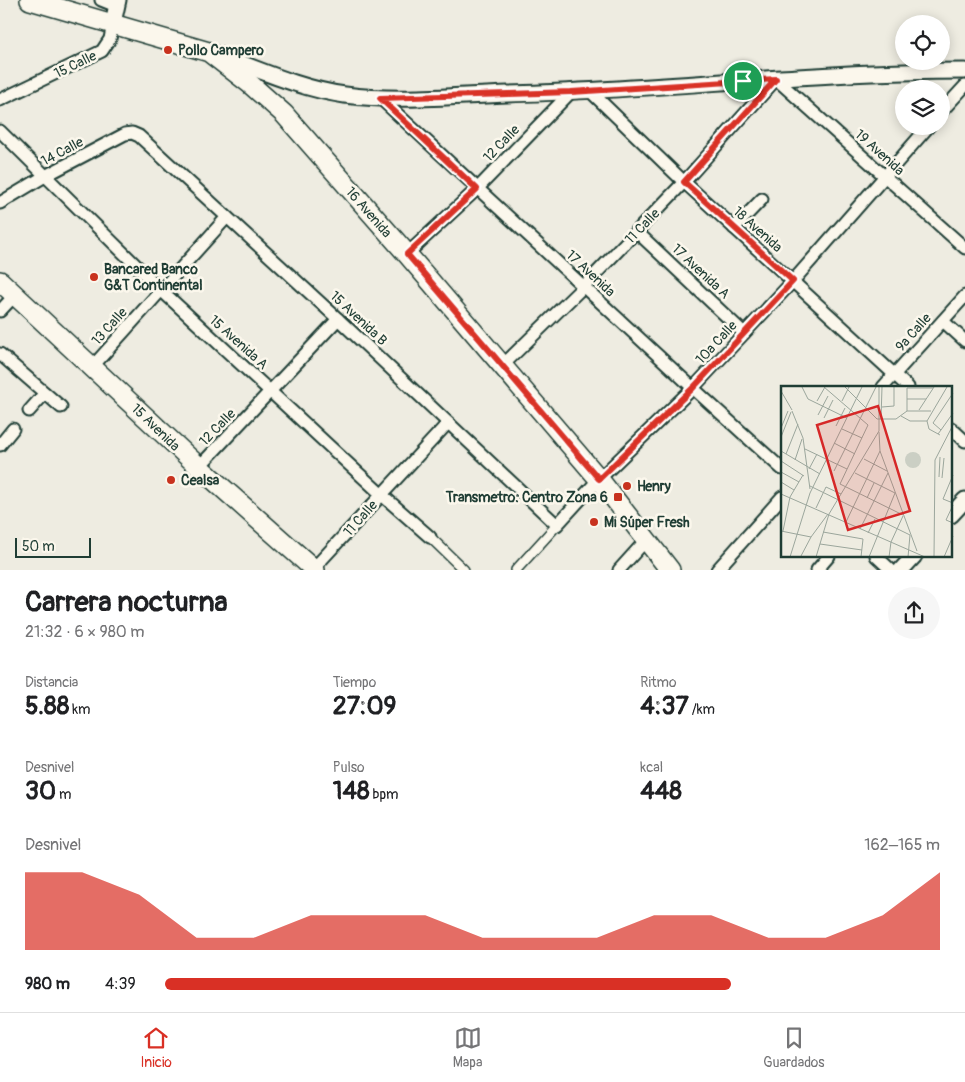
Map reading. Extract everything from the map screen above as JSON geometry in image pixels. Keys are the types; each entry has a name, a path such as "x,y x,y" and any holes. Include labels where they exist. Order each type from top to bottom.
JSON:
{"main road":[{"path":"30,0 116,10 209,52"},
{"name":"16 Avenida","path":"209,52 249,82 284,114 407,254 599,479 670,570"},
{"name":"15 Avenida","path":"0,280 199,467 314,569"}],"street":[{"path":"101,0 116,10"},
{"name":"15 Calle","path":"0,100 102,50 110,38 116,10"},
{"path":"209,52 299,84 343,94 380,98 571,92 879,73 965,71"},
{"name":"19 Avenida","path":"776,79 965,248"},
{"name":"11 Calle","path":"502,366 684,182 776,79"},
{"path":"950,102 965,86"},
{"name":"18 Avenida","path":"590,91 684,182 907,386"},
{"name":"12 Calle","path":"407,254 477,189 571,92"},
{"name":"17 Avenida","path":"380,98 781,468"},
{"name":"15 Avenida A","path":"0,131 161,290 464,570"},
{"name":"14 Calle","path":"0,203 45,176 125,134 139,136"},
{"name":"10a Calle","path":"516,570 599,479 693,388 793,281 921,135"},
{"name":"15 Avenida B","path":"139,136 338,319 557,525"},
{"path":"734,228 762,199"},
{"name":"13 Calle","path":"93,366 227,217"},
{"name":"17 Avenida A","path":"636,231 744,333"},
{"path":"0,311 15,295"},
{"name":"9a Calle","path":"884,386 965,296"},
{"name":"12 Calle","path":"199,467 338,319"},
{"path":"943,321 965,340"},
{"path":"0,354 60,406"},
{"path":"29,411 45,393"},
{"name":"11 Calle","path":"314,569 448,423"},
{"path":"0,443 14,429"},
{"path":"952,429 965,441"},
{"path":"717,570 781,498"},
{"path":"952,514 965,500"},
{"path":"619,570 647,539"},
{"path":"817,570 828,557"},
{"path":"877,557 891,570"},
{"path":"901,570 913,557"}],"place":[{"name":"Pollo Campero","path":"168,50"},
{"name":"Bancared Banco G&T Continental","path":"94,277"},
{"name":"Cealsa","path":"171,480"},
{"name":"Henry","path":"627,486"},
{"name":"Transmetro: Centro Zona 6","path":"618,497"},
{"name":"Mi Súper Fresh","path":"594,522"}],"route":[{"path":"776,79 684,182 793,281 693,388 599,479 407,254 477,189 380,98 571,92 743,81 776,79"}]}
